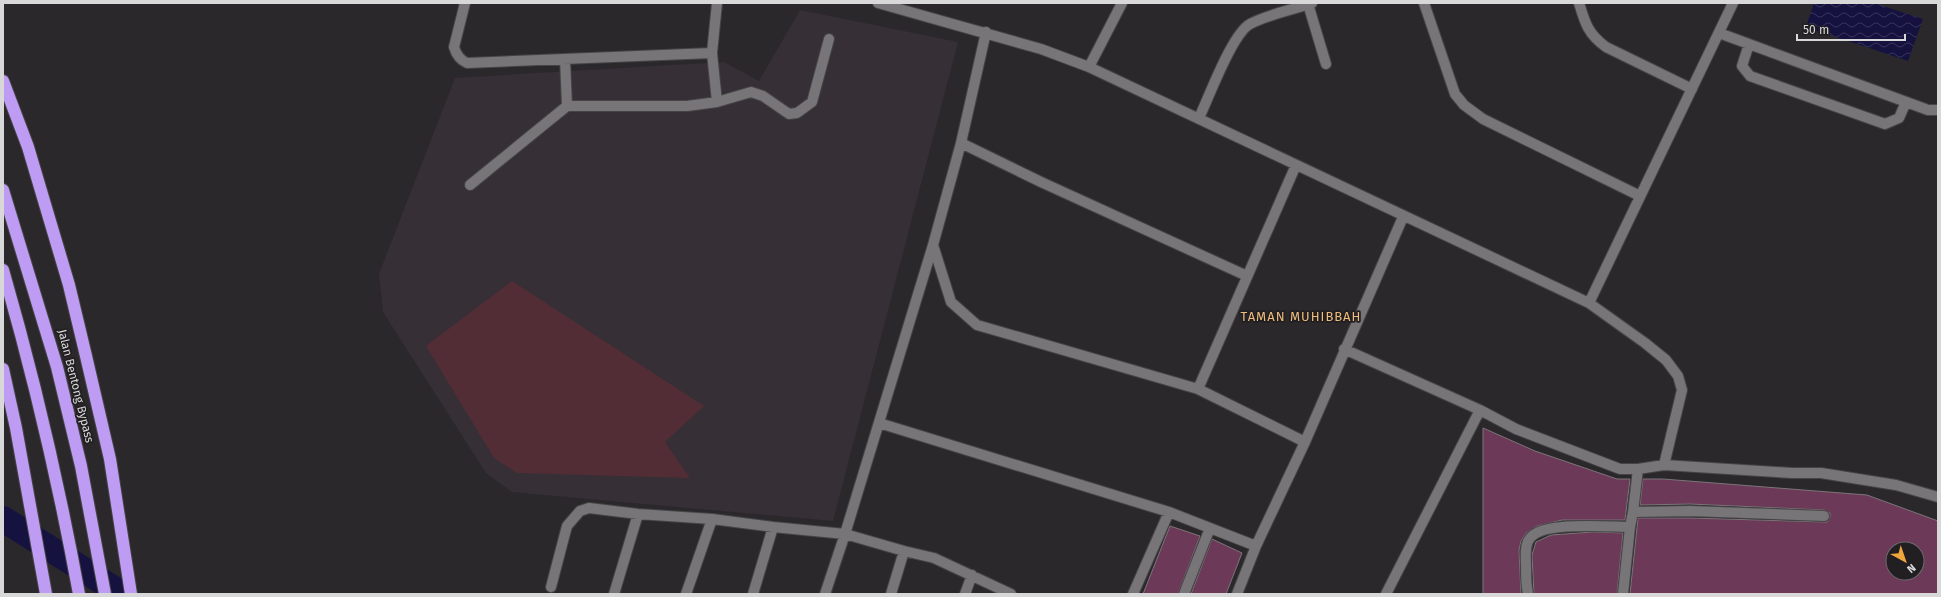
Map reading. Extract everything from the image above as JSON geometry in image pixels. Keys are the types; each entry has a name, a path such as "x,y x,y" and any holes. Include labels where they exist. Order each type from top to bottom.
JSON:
{"highway":[{"path":"3,81 28,147 69,285 110,459 131,594"},
{"name":"Jalan Bentong Bypass","path":"3,190 58,367 81,466 105,594"},
{"path":"3,270 32,373 56,476 79,594"},
{"path":"3,369 16,428 46,594"}],"street":[{"path":"465,3 454,47 455,52 462,61 467,63 712,53"},
{"path":"717,3 712,53 717,102"},
{"path":"878,3 986,32 1041,49 1089,67 1588,304 1646,343 1666,360 1678,376 1682,390 1664,465"},
{"path":"1089,67 1122,3"},
{"path":"1424,3 1455,94 1464,105 1484,120 1640,196"},
{"path":"1579,3 1589,31 1606,47 1692,89"},
{"path":"1588,304 1733,3"},
{"path":"1199,118 1228,55 1242,31 1249,24 1260,19 1310,4 1326,64"},
{"path":"825,594 845,534 933,245 961,143 986,32"},
{"path":"1719,33 1928,110 1938,110"},
{"path":"470,185 566,106 687,106 717,102 751,92 763,96 789,114 797,113 812,102 829,39"},
{"path":"1749,44 1742,66 1750,76 1885,124 1899,118 1906,102"},
{"path":"565,59 566,106"},
{"path":"961,143 1048,185 1247,276"},
{"path":"1198,389 1296,165"},
{"path":"1237,594 1256,546 1305,442 1344,349 1403,217"},
{"path":"933,245 951,302 977,325 1198,389 1305,442"},
{"path":"1344,349 1480,410 1516,429 1620,469 1638,469 1664,465 1792,473 1821,473 1896,485 1938,498"},
{"path":"1386,594 1480,410"},
{"path":"879,423 1169,512 1256,546"},
{"path":"1623,594 1638,469"},
{"path":"551,587 567,526 580,511 589,508 638,514 712,519 845,534 934,558 1011,594"},
{"path":"1633,512 1690,511 1824,516"},
{"path":"1133,594 1169,512"},
{"path":"614,594 638,514"},
{"path":"686,594 712,519"},
{"path":"1528,594 1526,587 1526,546 1530,538 1536,532 1546,528 1593,526 1630,527"},
{"path":"753,594 774,527"},
{"path":"1184,594 1210,528"},
{"path":"891,594 904,551"},
{"path":"965,594 972,575"}],"shaded area":[{"path":"800,10 958,42 833,521 512,492 486,473 383,312 379,274 455,78 724,62 759,81"},
{"path":"512,281 704,406 665,442 690,478 517,473 494,458 426,346"}],"water":[{"path":"1814,3 1874,3 1923,19 1908,61 1806,27"}],"building":[{"path":"1483,428 1535,451 1617,479 1630,479 1625,520 1562,520 1537,526 1526,533 1521,541 1519,550 1521,594 1483,594"},
{"path":"1643,479 1663,479 1867,495 1938,521 1938,594 1630,594 1638,518 1827,522 1830,517 1830,513 1824,510 1690,504 1640,505"},
{"path":"1170,526 1200,536 1178,594 1143,594"},
{"path":"1593,532 1623,533 1617,594 1534,594 1532,555 1536,542 1551,535"},
{"path":"1212,539 1242,553 1226,594 1191,594"}],"waterway":[{"path":"3,519 122,594"}],"district":[{"name":"TAMAN MUHIBBAH","path":"1301,316"}]}
